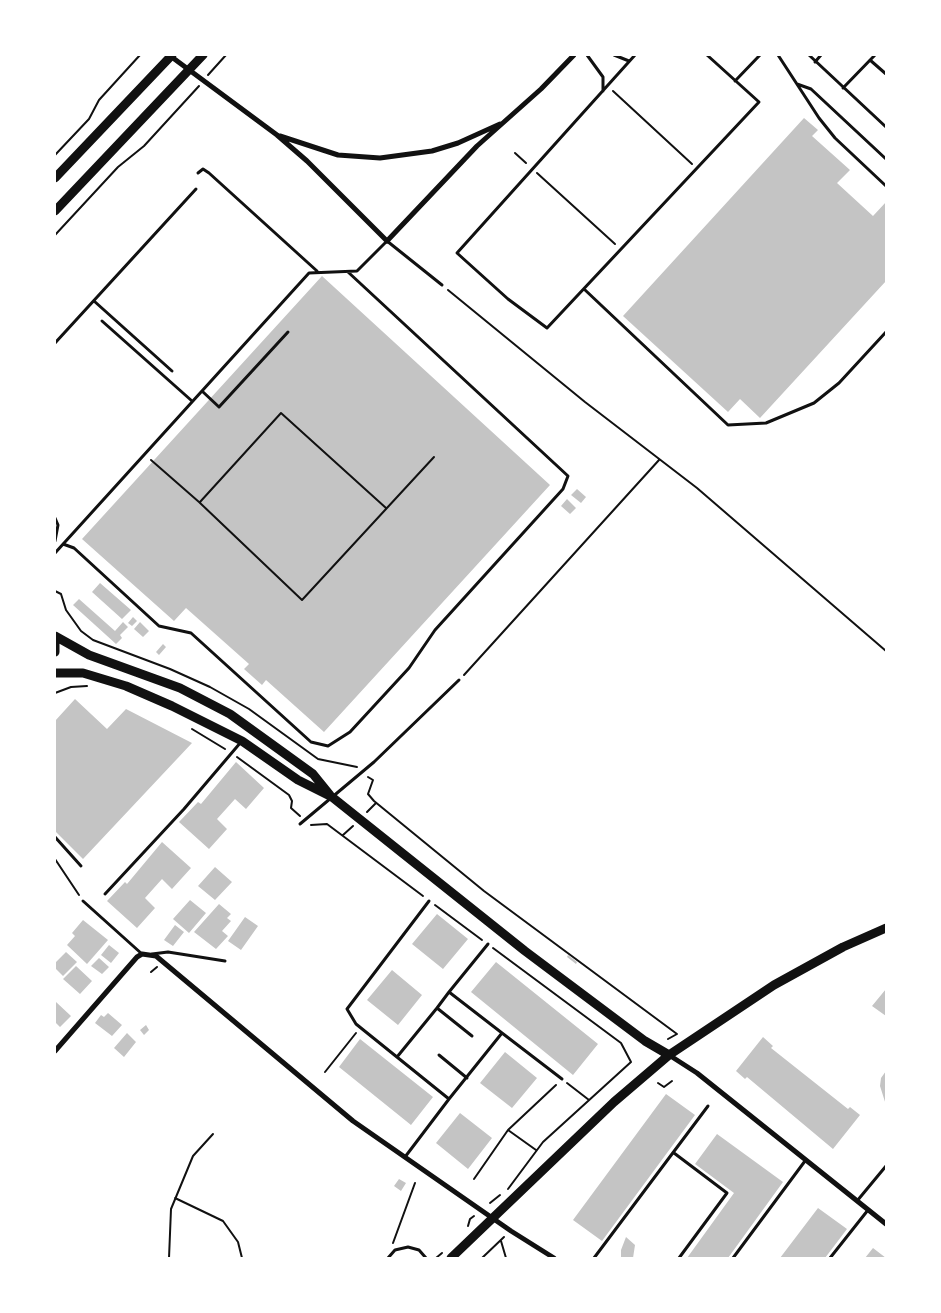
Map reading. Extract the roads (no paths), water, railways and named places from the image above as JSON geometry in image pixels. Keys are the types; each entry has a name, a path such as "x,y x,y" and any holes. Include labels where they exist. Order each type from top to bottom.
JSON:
{"street":[{"path":"55,178 170,55 277,135 327,178 387,241 477,146 574,55"},
{"path":"55,211 202,55"},
{"path":"277,135 338,155 380,158 432,151 458,143 506,120"},
{"path":"55,636 89,655 180,688 230,714 313,774 332,797 525,951 645,1041 697,1073 886,1224"},
{"path":"55,640 55,652"},
{"path":"55,673 83,673 126,686 172,706 242,742 298,780 332,797"},
{"path":"451,1258 614,1102 668,1055 774,985 843,948 886,928"},
{"path":"55,1050 142,954 152,954 201,992 332,1104 404,1158 554,1258"}],"lane":[{"path":"566,55 566,63"},
{"path":"587,55 603,77 603,91"},
{"path":"614,55 630,61"},
{"path":"635,55 457,253 508,299 547,328 759,102 707,55"},
{"path":"736,81 760,55"},
{"path":"778,55 819,118 835,138 886,186"},
{"path":"809,55 886,127"},
{"path":"815,62 822,55"},
{"path":"844,88 875,55"},
{"path":"870,60 886,74"},
{"path":"797,83 811,89 886,159"},
{"path":"198,173 203,169 209,173 317,271"},
{"path":"55,343 196,190"},
{"path":"55,554 309,273 317,271 348,272 362,268 387,241 442,285"},
{"path":"63,544 74,548 159,626 191,633 311,742 328,746 350,732 409,668 435,630 563,488 568,476 348,272"},
{"path":"584,288 728,425 766,423 814,403 839,383 886,332"},
{"path":"94,301 172,371"},
{"path":"102,321 192,401"},
{"path":"202,391 219,407 288,332"},
{"path":"55,518 58,525 55,541"},
{"path":"300,824 374,762 459,680"},
{"path":"105,894 242,742"},
{"path":"55,837 81,866"},
{"path":"83,901 142,954"},
{"path":"429,901 349,1005 349,1014 360,1028 450,1099"},
{"path":"397,1057 488,944"},
{"path":"152,954 168,952 225,962"},
{"path":"449,992 562,1079"},
{"path":"437,1008 472,1036"},
{"path":"404,1158 502,1033"},
{"path":"439,1055 467,1078"},
{"path":"594,1258 708,1106"},
{"path":"674,1153 727,1193 679,1258"},
{"path":"733,1258 805,1160"},
{"path":"857,1201 886,1166"},
{"path":"830,1258 868,1210"},
{"path":"388,1258 395,1250 408,1247 419,1250 426,1258"}]}
